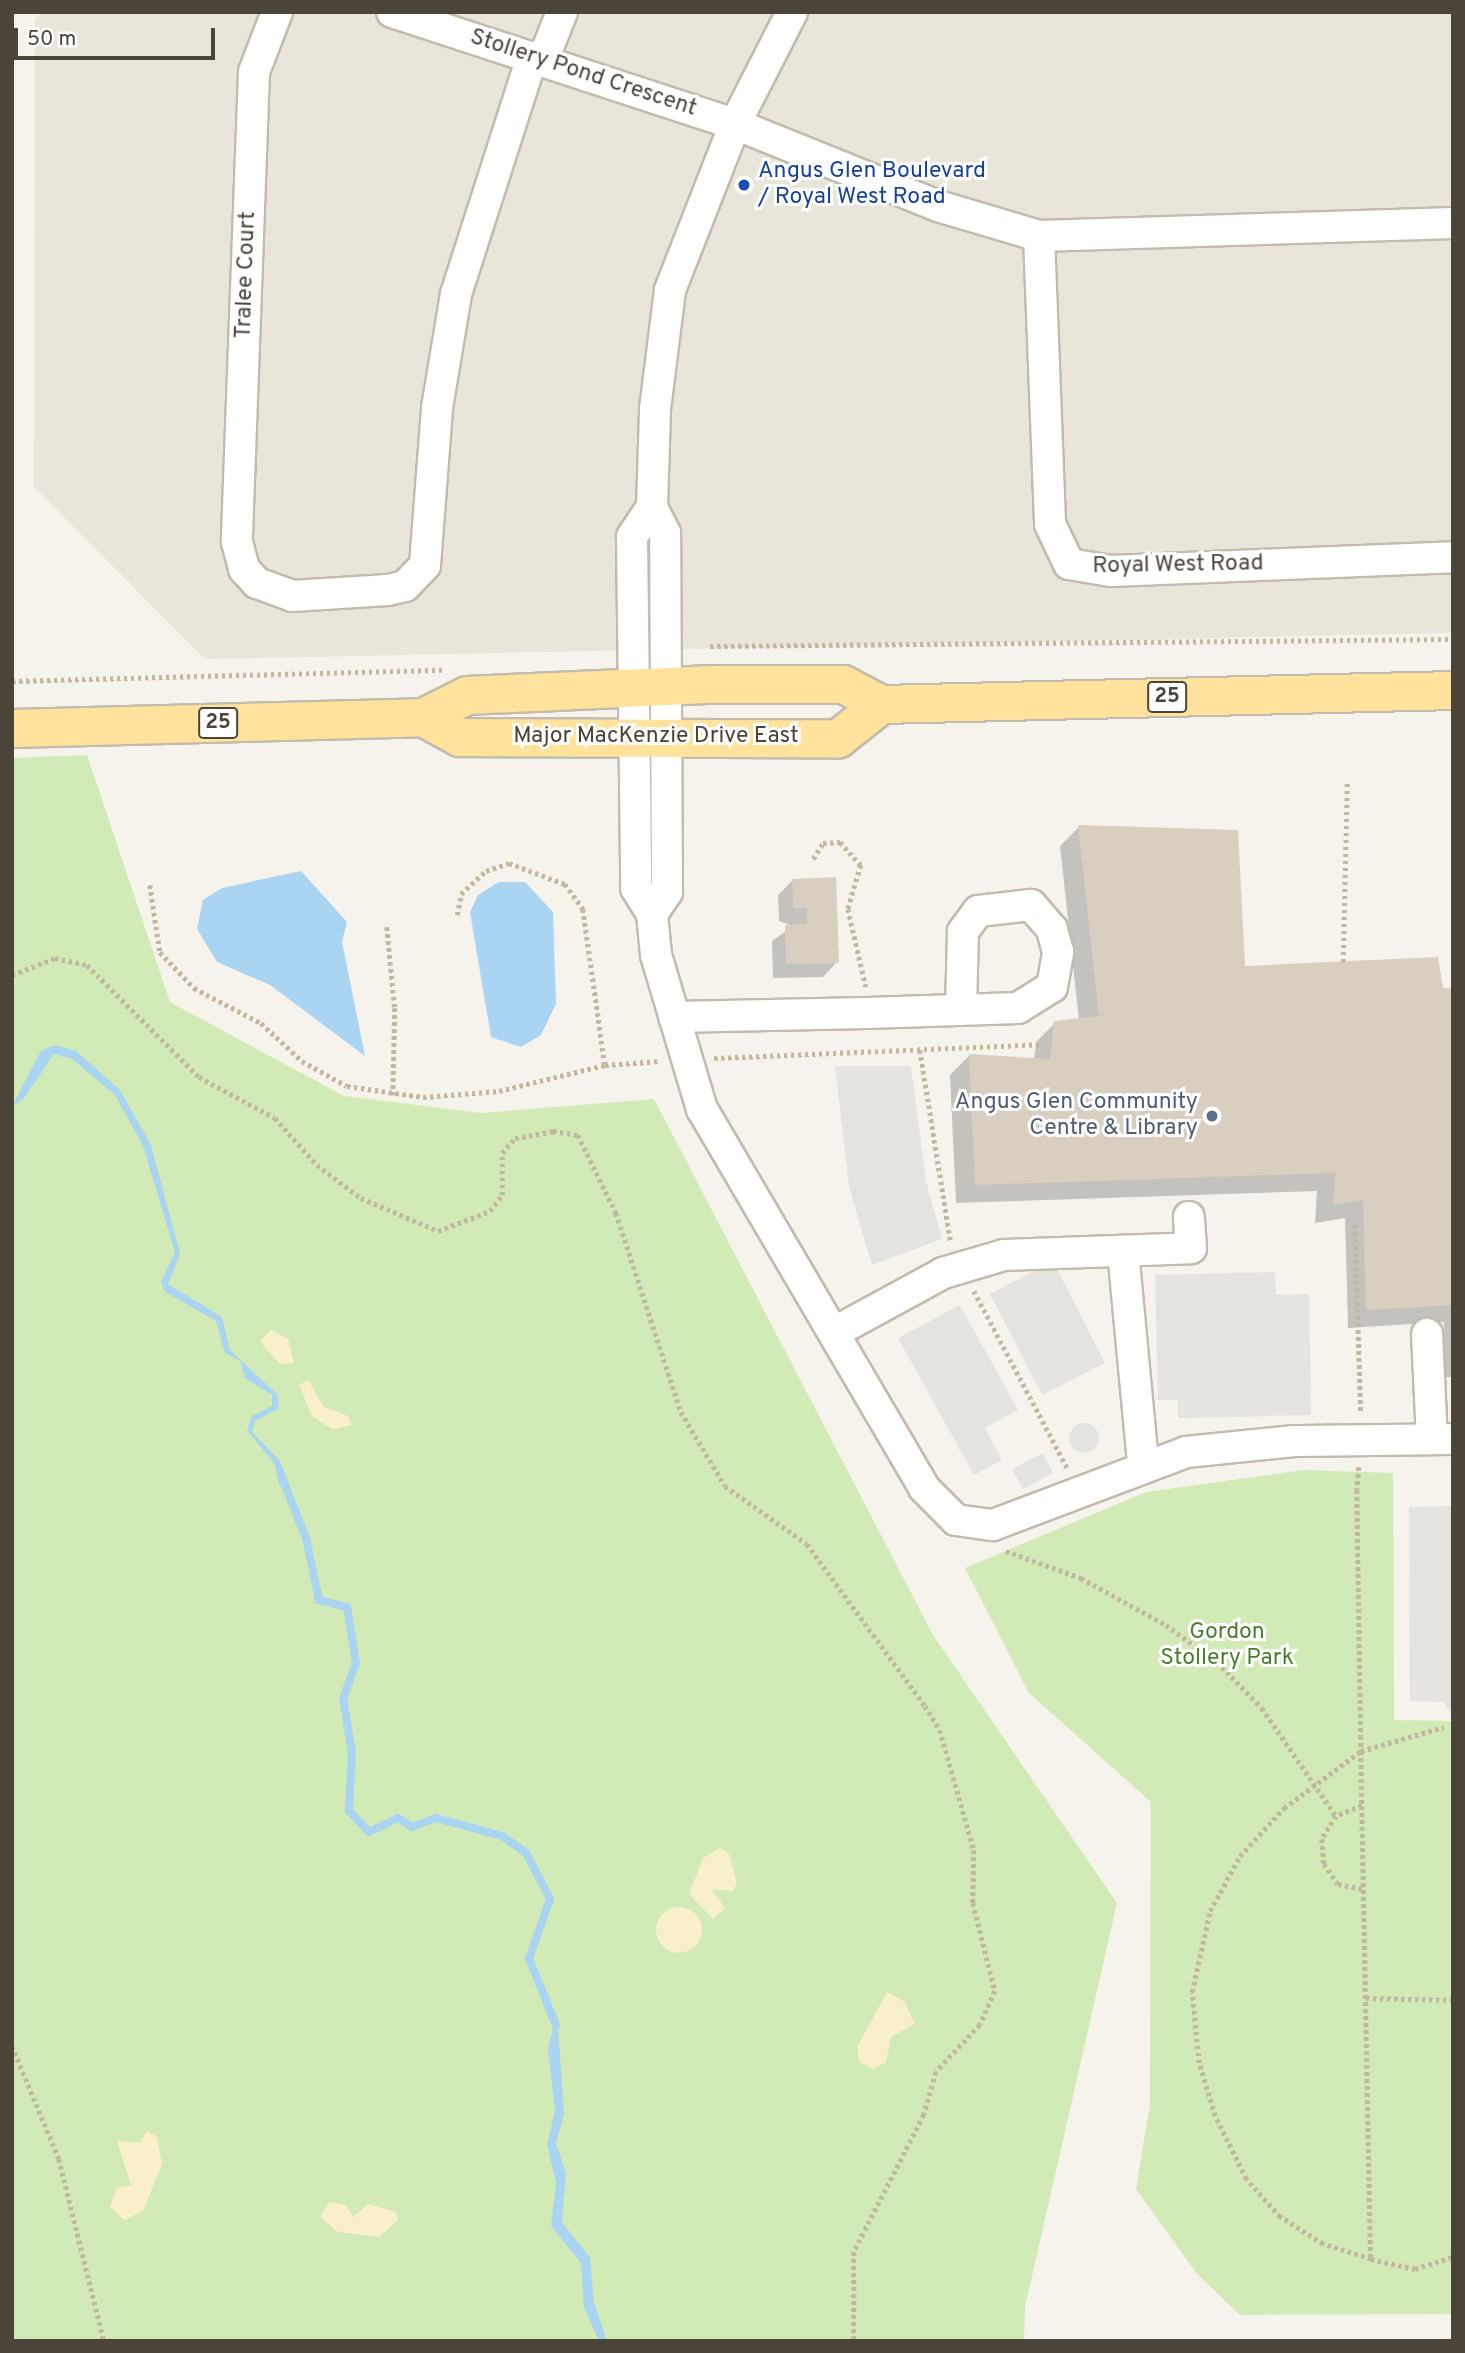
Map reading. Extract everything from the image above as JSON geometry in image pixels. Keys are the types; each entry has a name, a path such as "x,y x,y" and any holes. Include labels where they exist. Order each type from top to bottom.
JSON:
{"main road":[{"name":"Major MacKenzie Drive East","path":"12,728 423,717 467,695 647,687 843,684 881,704 1453,690"},
{"name":"Major MacKenzie Drive East","path":"423,717 459,737 838,738 881,704"}],"street":[{"name":"Tralee Court","path":"276,12 254,72 237,542 244,569 257,583 292,596 388,590 405,586 425,565 437,408 456,294 537,59"},
{"name":"Stollery Pond Crescent","path":"392,12 735,124"},
{"path":"537,59 562,12"},
{"path":"792,12 735,124 670,290 655,409 652,507 666,533 647,687 631,737 636,888 652,914 656,955 683,1059 702,1109 924,1488 956,1520 993,1525 1143,1464 1186,1452 1362,1440 1442,1439 1441,1389 1427,1334"},
{"path":"735,124 938,206 1039,236 1453,223"},
{"name":"Royal West Road","path":"1039,236 1049,524 1069,564 1111,571 1453,557"},
{"path":"647,687 668,738 667,892 652,914"},
{"path":"674,1017 961,1010"},
{"path":"835,1332 943,1273 1004,1255 1191,1248 1189,1217"},
{"path":"1124,1251 1143,1464"}],"path":[{"path":"710,646 1453,639"},
{"path":"12,681 454,670"},
{"path":"1343,962 1347,782"},
{"path":"813,859 823,843 840,842 861,865 848,909 866,988"},
{"path":"457,915 461,894 486,871 509,863 565,884 583,909 605,1065"},
{"path":"149,884 160,952 194,988 261,1023 302,1061 347,1086 393,1095 499,1091 605,1065 683,1059 1043,1045"},
{"path":"387,927 395,1008 393,1095"},
{"path":"12,975 55,958 87,965 200,1077 275,1118 317,1165 361,1198 438,1231 490,1211 502,1195 502,1153 515,1138 553,1131 578,1135 616,1213 681,1412 726,1486 807,1544 925,1706 940,1730 974,1850 973,1903 996,1991 980,2025 936,2072 924,2115 854,2252 854,2341"},
{"path":"1355,1225 1362,1440 1361,1751 1371,2259"},
{"path":"1006,1551 1081,1578 1166,1625 1262,1707 1319,1782 1336,1816"},
{"path":"1444,1727 1361,1751 1284,1808 1240,1856 1209,1911 1192,1992 1199,2063 1215,2116 1246,2179 1280,2217 1323,2244 1371,2259 1415,2269 1453,2257"},
{"path":"1362,1806 1336,1816 1322,1839 1324,1864 1339,1884 1364,1889"},
{"path":"1366,1998 1453,2000"},
{"path":"12,2046 59,2159 104,2341"}],"shaded area":[{"path":"43,12 1453,12 1453,633 205,659 34,487 35,19"},
{"path":"835,1066 911,1066 926,1181 942,1239 872,1265 849,1187"},
{"path":"1053,1261 1105,1363 1042,1395 990,1294"},
{"path":"1275,1272 1276,1295 1309,1294 1311,1415 1178,1418 1178,1400 1158,1400 1155,1275"},
{"path":"960,1305 1018,1410 985,1428 1002,1460 974,1475 898,1338"},
{"path":"1084,1423 1095,1427 1099,1438 1095,1449 1084,1453 1073,1449 1069,1438 1073,1427"},
{"path":"1043,1453 1053,1473 1023,1489 1012,1469"},
{"path":"1453,1506 1453,1718 1444,1702 1410,1701 1409,1507"}],"green space":[{"path":"87,755 170,1002 344,1096 481,1113 654,1099 933,1635 1117,1903 1025,2307 1024,2341 12,2341 12,758"},
{"name":"Gordon Stollery Park","path":"1304,1470 1393,1473 1394,1720 1453,1721 1453,2314 1240,2315 1197,2274 1136,2189 1150,2104 1151,1802 1029,1693 965,1568 1146,1492"}],"sand":[{"path":"271,1330 288,1339 294,1363 280,1364 264,1347 261,1340"},
{"path":"308,1380 324,1407 348,1416 352,1425 332,1429 312,1416 299,1385"},
{"path":"720,1848 729,1854 737,1884 732,1891 711,1889 725,1908 713,1919 689,1894 703,1858"},
{"path":"679,1907 696,1913 702,1930 696,1947 679,1953 662,1947 656,1930 662,1913"},
{"path":"887,1992 904,2001 915,2024 891,2037 886,2062 873,2069 860,2062 857,2047"},
{"path":"147,2131 157,2137 162,2164 143,2211 124,2220 110,2207 117,2188 131,2185 117,2141 140,2143"},
{"path":"329,2202 346,2205 353,2217 368,2204 396,2212 398,2220 379,2237 338,2232 320,2217"}],"water":[{"path":"301,871 347,922 342,942 365,1056 270,985 217,962 197,929 203,900 222,888"},
{"path":"499,882 525,882 553,912 556,1004 541,1035 521,1047 491,1037 470,912 478,895"},
{"path":"55,1045 76,1051 120,1090 151,1145 180,1254 168,1284 222,1317 230,1350 278,1395 279,1408 255,1421 252,1432 280,1461 289,1484 280,1486 274,1463 247,1430 252,1416 272,1406 272,1395 245,1378 240,1361 225,1353 216,1321 165,1292 161,1282 175,1252 143,1146 115,1095 72,1059 54,1054 23,1100 12,1106 41,1051"},
{"path":"557,2013 564,2113 556,2144 566,2173 562,2223 590,2257 594,2303 607,2341 599,2341 584,2307 581,2263 551,2226 556,2183 547,2144 555,2111 548,2050"}],"building":[{"name":"Angus Glen Community Centre & Library","path":"1078,825 1238,830 1245,966 1438,957 1443,988 1453,988 1453,1305 1366,1310 1363,1200 1333,1205 1335,1173 975,1185 969,1054 1050,1059 1054,1021 1099,1016"},
{"path":"836,877 839,963 786,964 785,925 807,924 807,908 793,908 792,879"}],"waterway":[{"path":"281,1475 306,1538 319,1600 347,1607 356,1663 343,1698 352,1753 349,1811 369,1832 398,1818 412,1827 436,1818 502,1836 526,1853 550,1899 529,1958 556,2026"}],"place":[{"name":"Angus Glen Boulevard / Royal West Road","path":"744,185"},
{"name":"Angus Glen Community Centre & Library","path":"1212,1116"}]}
